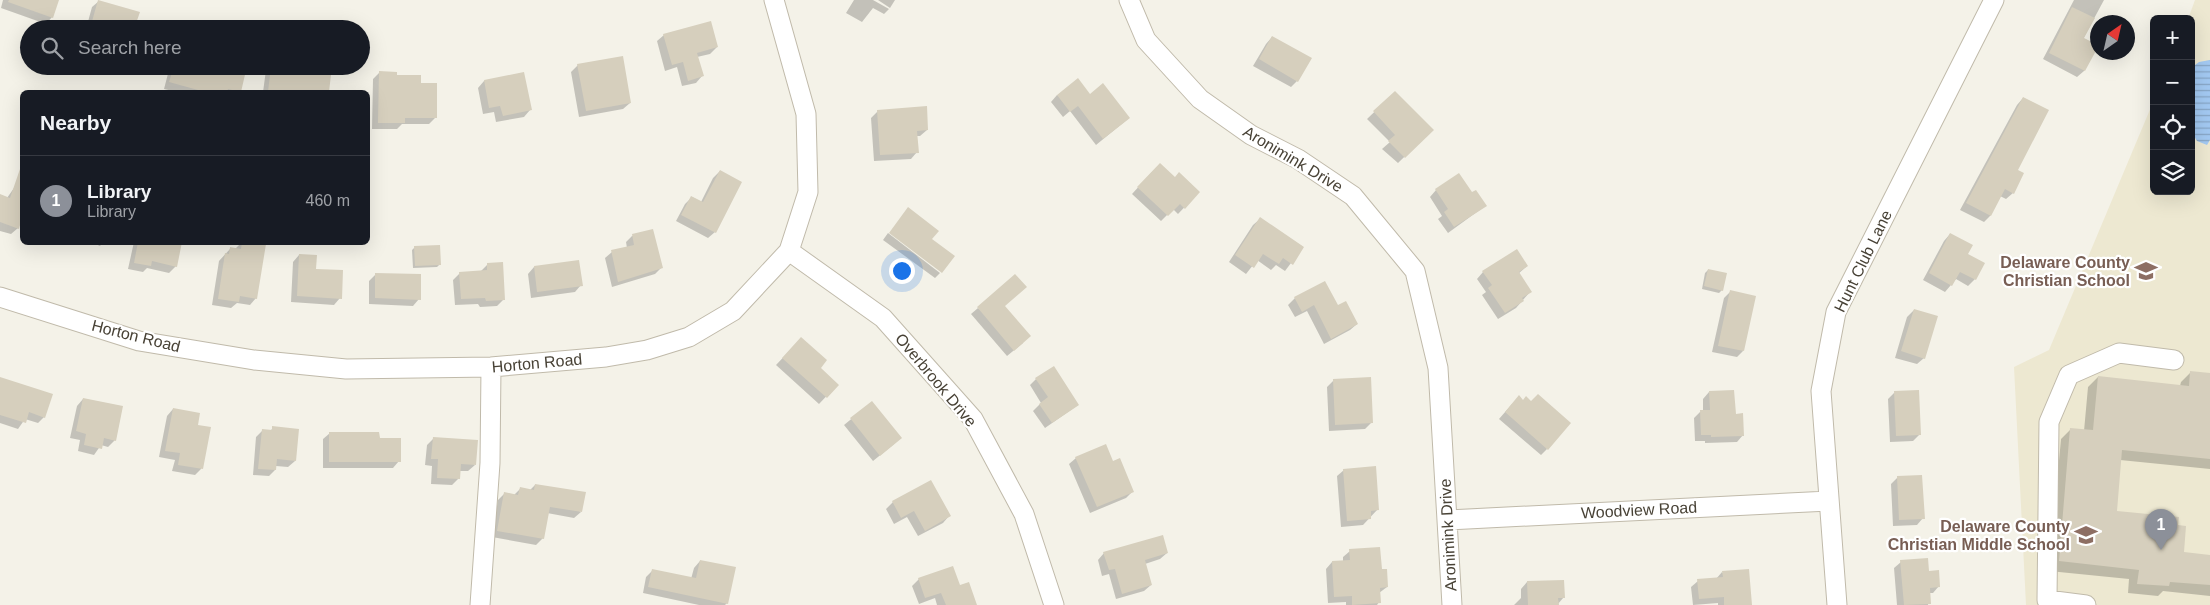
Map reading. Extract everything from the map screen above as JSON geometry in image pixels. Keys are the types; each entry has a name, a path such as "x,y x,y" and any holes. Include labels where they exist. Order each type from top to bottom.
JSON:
{"street":[{"name":"Horton Road","path":"0,297 139,341 254,360 346,369 491,367 606,357 647,350 689,337 733,311 790,251 808,192 806,114 774,0"},
{"name":"Aronimink Drive","path":"1129,0 1146,40 1200,99 1251,135 1298,159 1353,196 1415,271 1438,368 1452,605"},
{"name":"Hunt Club Lane","path":"1837,605 1822,391 1836,312 1994,0"},
{"name":"Overbrook Drive","path":"790,251 883,318 973,419 1024,514 1054,605"},
{"path":"2086,605 2047,600 2049,422 2069,375 2119,353 2174,360"},
{"path":"480,605 490,463 491,367"},
{"name":"Woodview Road","path":"1448,520 1830,501"}],"shaded area":[{"name":"Delaware County Christian School","path":"2195,0 2210,0 2210,605 2026,605 2014,367 2049,350 2150,110 2150,195 2195,195 2195,15 2189,15"}],"water":[{"path":"2210,60 2210,140 2207,145 2197,141 2195,138 2195,65 2199,62"}],"building":[{"path":"9,0 59,0 53,18 8,2"},
{"path":"98,0 140,12 137,20 92,20"},
{"path":"2072,7 2090,16 2090,27 2084,38 2090,41 2091,60 2085,71 2049,53"},
{"path":"711,21 718,47 697,53 704,76 688,81 683,62 672,65 663,34"},
{"path":"1272,36 1312,58 1298,82 1259,59"},
{"path":"623,56 631,103 586,111 577,64"},
{"path":"379,71 397,72 397,75 421,75 421,83 437,83 437,118 405,118 405,123 378,123"},
{"path":"524,72 532,110 503,116 500,106 489,108 484,80"},
{"path":"171,75 245,75 241,90 198,90 169,82"},
{"path":"270,75 331,75 329,90 268,90"},
{"path":"1078,78 1090,94 1103,83 1130,118 1103,139 1078,106 1070,112 1057,95"},
{"path":"1395,91 1434,130 1405,158 1388,141 1395,135 1373,111"},
{"path":"2023,97 2049,110 2018,170 2024,173 2014,194 2005,189 1991,216 1966,203"},
{"path":"927,106 928,130 917,131 919,153 880,155 877,110"},
{"path":"1160,163 1175,177 1179,172 1200,192 1185,209 1180,204 1168,216 1137,187"},
{"path":"20,169 19,229 0,222 0,194 10,198"},
{"path":"720,170 742,182 716,233 681,215 691,196 703,202"},
{"path":"1459,173 1472,192 1476,190 1487,206 1454,227 1444,212 1448,209 1435,189"},
{"path":"908,207 939,231 932,239 955,256 942,273 889,233"},
{"path":"1260,217 1304,247 1293,265 1283,258 1279,264 1263,254 1254,268 1235,255"},
{"path":"653,229 663,268 618,282 611,250 634,245 632,234"},
{"path":"1950,233 1973,245 1968,254 1985,263 1976,280 1960,272 1952,286 1929,273"},
{"path":"137,245 181,245 177,267 152,261 151,266 134,263"},
{"path":"242,245 266,245 257,299 240,296 239,302 218,299 225,253 229,254 230,247 241,249"},
{"path":"440,245 441,265 415,266 414,246"},
{"path":"1517,249 1528,266 1519,272 1532,292 1522,298 1524,301 1505,313 1488,288 1492,285 1482,271"},
{"path":"299,254 317,255 316,269 343,270 342,299 297,296"},
{"path":"579,260 583,286 537,292 534,266"},
{"path":"503,262 505,300 486,301 485,298 461,299 459,272 487,270 487,263"},
{"path":"1708,269 1727,273 1723,291 1704,286"},
{"path":"375,273 421,274 421,300 375,298"},
{"path":"1015,274 1027,287 1005,306 1031,336 1014,351 977,307"},
{"path":"1325,281 1338,305 1346,301 1358,324 1331,339 1314,305 1302,312 1294,297"},
{"path":"1730,290 1756,296 1744,351 1718,346"},
{"path":"1914,309 1938,316 1925,359 1901,351"},
{"path":"801,337 827,360 821,368 839,385 827,398 782,358"},
{"path":"1054,366 1079,405 1052,423 1039,404 1048,397 1035,378"},
{"path":"2190,371 2210,373 2210,459 2122,450 2117,511 2179,517 2178,525 2186,526 2184,552 2210,555 2210,585 2170,582 2169,586 2137,584 2139,570 2059,561 2070,428 2093,430 2098,376 2189,386"},
{"path":"0,377 53,394 45,418 29,412 26,423 0,415"},
{"path":"1371,377 1373,423 1335,425 1333,379"},
{"path":"1734,390 1736,414 1743,413 1744,436 1711,437 1711,435 1701,435 1700,410 1710,410 1709,391"},
{"path":"1919,390 1921,435 1896,436 1894,391"},
{"path":"1538,394 1571,423 1548,450 1505,412 1519,395 1523,400 1526,396 1531,401"},
{"path":"83,398 123,406 116,441 104,438 102,449 84,445 86,434 76,431"},
{"path":"872,401 902,438 880,456 850,418"},
{"path":"173,408 200,413 198,425 211,427 203,469 178,465 180,453 165,451"},
{"path":"272,426 299,429 296,461 277,459 276,470 258,469 262,429 272,430"},
{"path":"329,432 379,432 380,438 401,438 401,462 329,462"},
{"path":"433,437 478,440 476,465 461,464 460,479 437,478 438,459 431,459"},
{"path":"1106,444 1113,461 1120,458 1134,492 1097,507 1075,457"},
{"path":"1376,466 1379,510 1371,511 1371,519 1347,521 1343,469"},
{"path":"1922,475 1925,519 1899,520 1897,476"},
{"path":"931,480 951,516 925,531 914,511 901,518 892,501"},
{"path":"535,484 586,492 582,512 550,507 544,539 497,531 504,492 518,495 520,487 534,490"},
{"path":"1163,535 1168,553 1145,560 1152,585 1122,594 1115,569 1109,570 1103,552"},
{"path":"1380,547 1382,569 1387,569 1388,587 1380,588 1381,603 1352,605 1352,596 1334,597 1332,561 1350,560 1349,549"},
{"path":"1928,558 1929,571 1939,570 1940,587 1930,588 1931,604 1904,605 1900,560"},
{"path":"700,560 736,567 728,604 648,587 652,569 696,578"},
{"path":"953,566 960,585 969,582 977,605 946,605 941,593 925,598 918,578"},
{"path":"1749,569 1752,605 1724,605 1724,597 1699,599 1697,579 1723,577 1722,571"},
{"path":"1564,580 1565,598 1558,598 1559,605 1528,605 1527,581"}],"place":[{"name":"Delaware County Christian School","path":"2146,271"},
{"name":"Delaware County Christian Middle School","path":"2086,535"},
{"name":"Library","path":"2161,550"}]}
